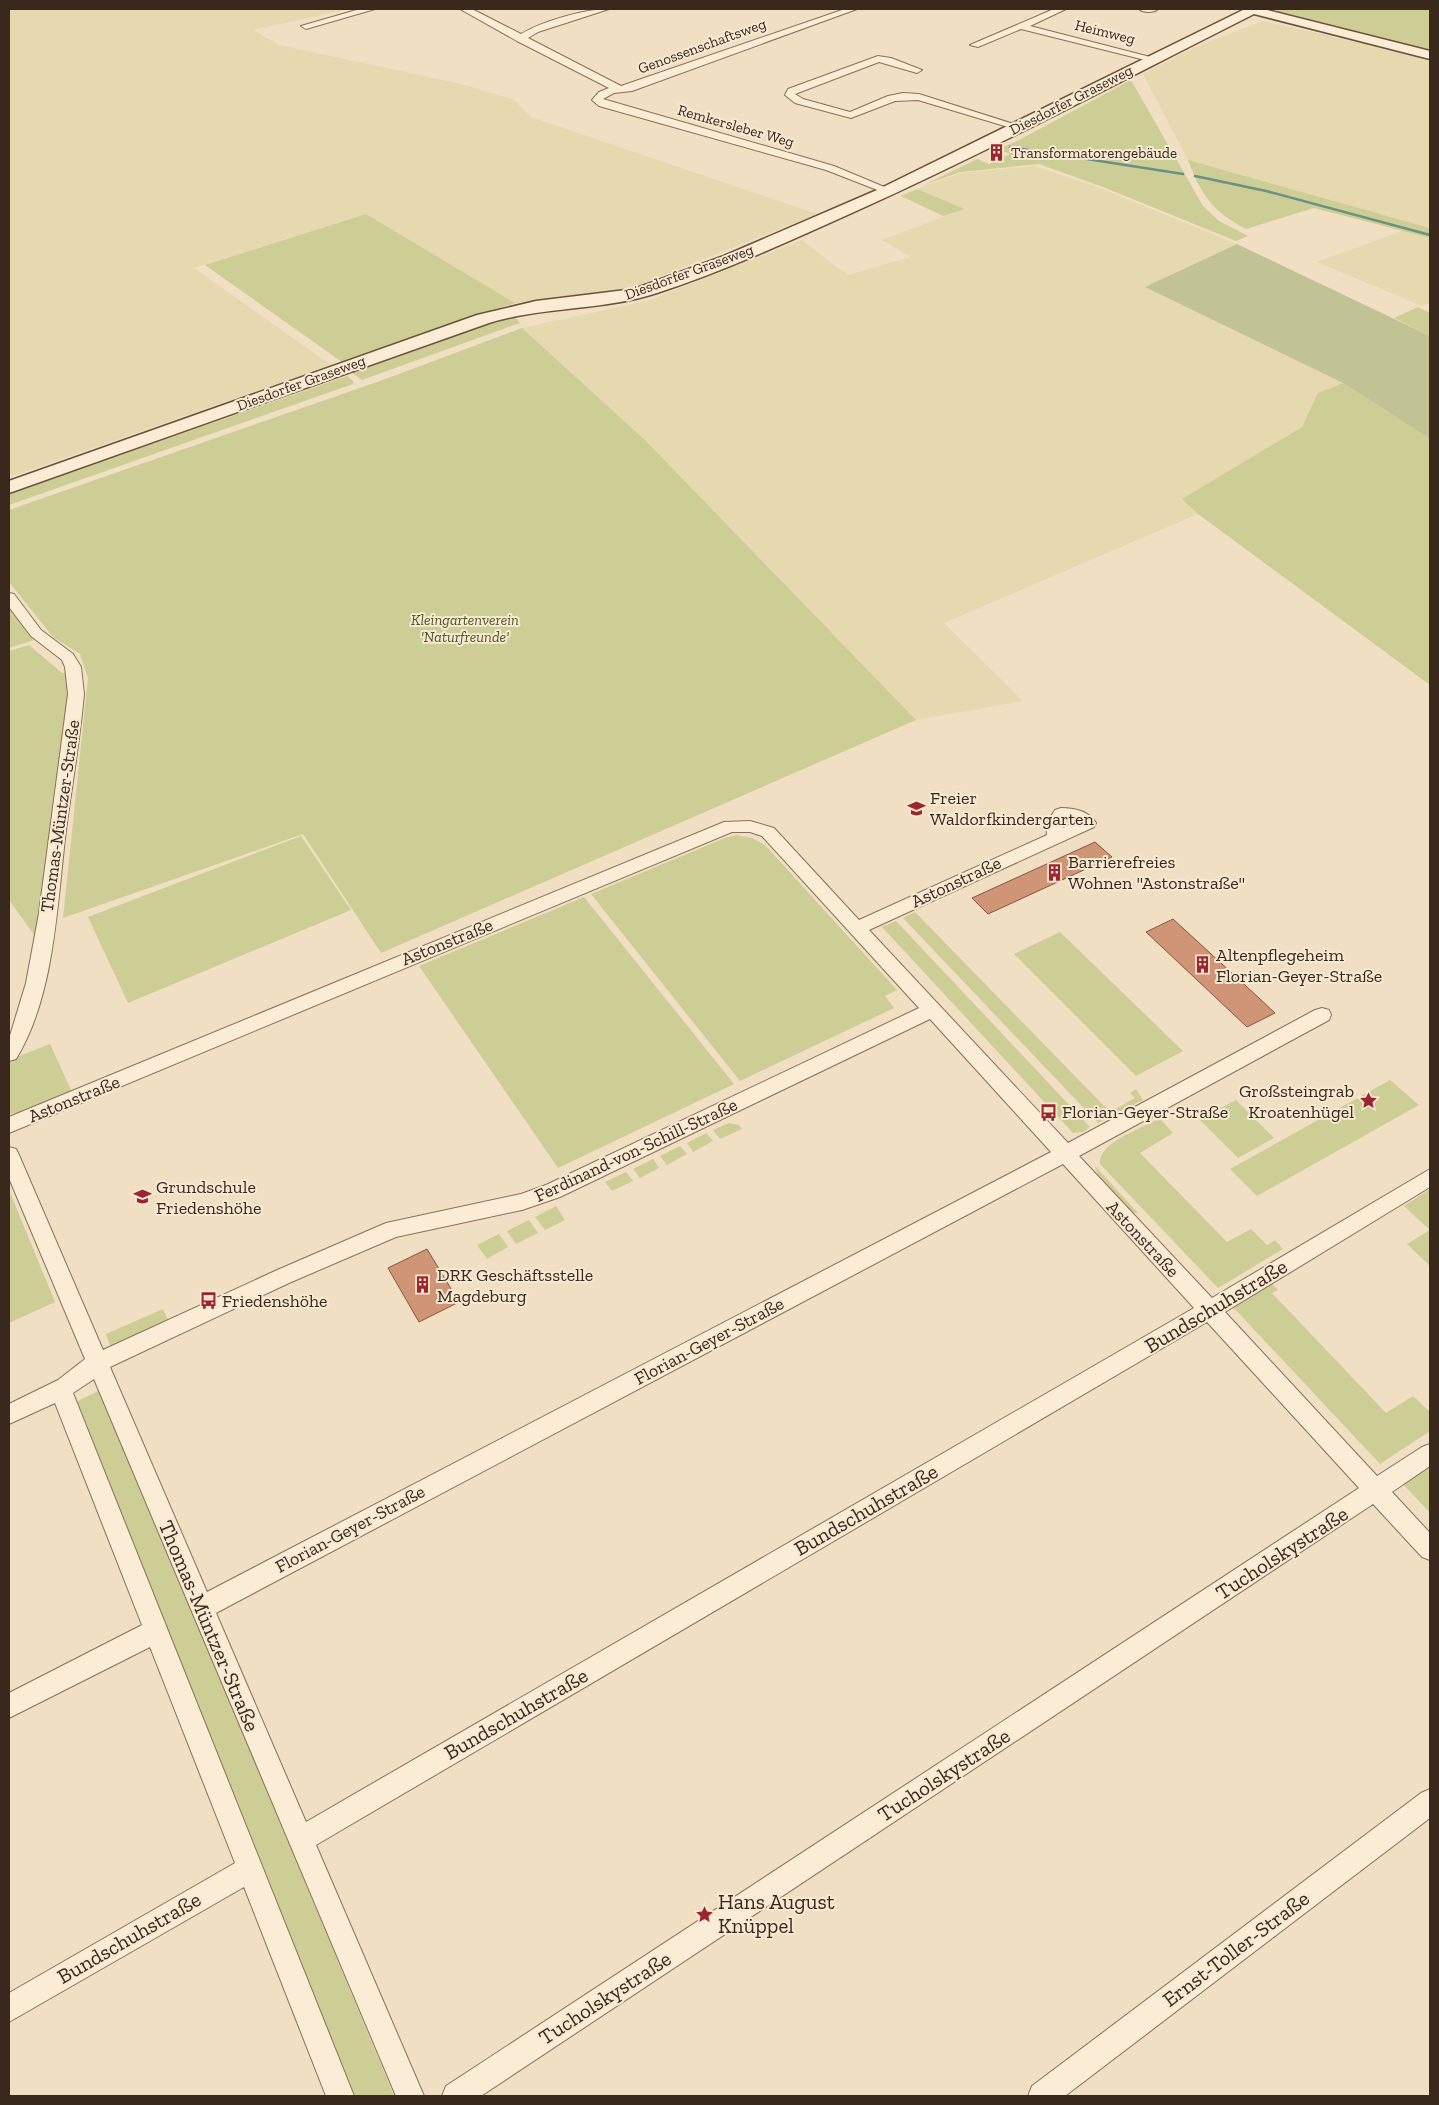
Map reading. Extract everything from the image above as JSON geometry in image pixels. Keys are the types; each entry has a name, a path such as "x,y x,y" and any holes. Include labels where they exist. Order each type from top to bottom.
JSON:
{"main road":[{"path":"1254,10 1430,55"},
{"name":"Diesdorfer Graseweg","path":"9,487 483,319 524,308 603,301 646,291 819,223 889,191 1254,10"}],"street":[{"path":"306,26 370,9"},
{"path":"465,9 618,89"},
{"path":"520,39 535,30 606,9"},
{"name":"Genossenschaftsweg","path":"618,89 628,89 853,9"},
{"path":"975,45 1061,9"},
{"path":"1144,9 1153,9"},
{"name":"Heimweg","path":"1020,26 1153,59"},
{"path":"917,70 888,60 878,59 792,91 790,95 799,101 851,115 892,98 904,96 918,97 1018,127"},
{"name":"Remkersleber Weg","path":"618,89 599,96 597,100 603,104 830,168 889,191"},
{"name":"Thomas-Müntzer-Straße","path":"9,597 36,634 68,657 73,667 76,694 45,926 27,1014 15,1048 9,1054"},
{"name":"Astonstraße","path":"9,1125 730,826 744,825 768,832 1430,1549"},
{"name":"Astonstraße","path":"856,928 1056,837"},
{"name":"Ferdinand-von-Schill-Straße","path":"9,1414 80,1379 96,1363 282,1277 393,1229 522,1202 553,1192 932,1010"},
{"name":"Florian-Geyer-Straße","path":"201,1608 1065,1154 1322,1016"},
{"name":"Thomas-Müntzer-Straße","path":"9,1155 96,1363 410,2096"},
{"name":"Bundschuhstraße","path":"300,1840 1210,1310 1430,1177"},
{"path":"61,1390 340,2096"},
{"name":"Tucholskystraße","path":"456,2096 1430,1454"},
{"path":"9,1706 156,1631"},
{"name":"Ernst-Toller-Straße","path":"1042,2096 1430,1802"},
{"name":"Bundschuhstraße","path":"9,2008 250,1869"}],"shaded area":[{"path":"9,9 349,9 253,30 279,45 461,84 513,99 531,117 817,214 636,286 595,296 515,303 366,214 194,268 331,365 9,477"},
{"path":"1262,21 1430,58 1430,228 1188,160 1143,74 1194,48"},
{"path":"1034,166 1100,188 1237,244 1146,287 1343,383 1318,393 1302,427 1183,499 1198,514 944,623 1023,701 916,720 646,441 522,328 647,301 802,240 847,275 911,257 882,240 964,209 917,189 961,173"},
{"path":"1404,230 1430,238 1430,303 1422,306 1317,262"}],"green space":[{"path":"1276,9 1430,9 1430,50 1287,15 1278,12"},
{"path":"1131,80 1203,206 1219,221 1248,236 1236,241 1103,187 1039,164 960,172 924,185 977,159 989,164 1010,154 998,149 1019,140"},
{"path":"1188,160 1430,228 1430,238 1314,208 1246,229 1225,216 1203,193"},
{"path":"917,189 965,209 943,216 901,196"},
{"path":"366,214 515,303 342,362 205,265"},
{"path":"1237,244 1430,336 1430,439 1343,383 1145,287"},
{"path":"1418,307 1430,313 1430,336 1394,318"},
{"path":"513,315 520,323 362,380 351,372 505,316"},
{"name":"Kleingartenverein 'Naturfreunde'","path":"522,328 646,441 916,720 381,953 303,834 63,918 88,678 80,654 53,637 9,582 9,510 380,381"},
{"path":"347,376 354,382 353,384 9,505 9,494"},
{"path":"1343,383 1430,439 1430,685 1198,514 1182,499 1302,427 1318,393"},
{"path":"9,606 34,640 9,648"},
{"path":"29,645 62,673 68,672 69,686 68,714 53,804 35,936 9,900 9,651"},
{"path":"736,835 752,838 765,845 897,990 885,996 894,1008 740,1081 591,894"},
{"path":"301,836 351,910 128,1003 88,917"},
{"path":"584,897 734,1084 558,1168 419,966"},
{"path":"915,912 1110,1112 1135,1098 1130,1093 1136,1089 1143,1100 1098,1123 903,918"},
{"path":"896,921 1090,1127 1083,1132 1073,1133 882,927"},
{"path":"1060,932 1183,1051 1136,1076 1014,954"},
{"path":"50,1044 72,1092 25,1112 9,1114 9,1060"},
{"path":"1390,1080 1419,1105 1257,1196 1230,1169"},
{"path":"1236,1100 1274,1138 1238,1158 1199,1119"},
{"path":"1161,1120 1173,1133 1140,1153 1227,1242 1251,1229 1267,1245 1275,1240 1283,1249 1218,1288 1100,1164 1101,1156 1105,1150 1120,1138 1154,1121"},
{"path":"729,1123 739,1125 742,1129 720,1139 713,1130"},
{"path":"706,1133 713,1141 693,1152 687,1143"},
{"path":"680,1146 687,1154 667,1165 660,1156"},
{"path":"653,1159 659,1168 640,1178 633,1169"},
{"path":"1095,1166 1138,1213 1131,1213 1099,1178"},
{"path":"626,1172 633,1181 612,1191 605,1182"},
{"path":"1430,1189 1430,1230 1404,1206"},
{"path":"9,1190 55,1302 9,1323"},
{"path":"556,1206 565,1220 545,1230 535,1217"},
{"path":"529,1220 538,1233 516,1244 507,1231"},
{"path":"1430,1230 1430,1266 1407,1244"},
{"path":"499,1234 508,1247 487,1259 477,1245"},
{"path":"1271,1283 1278,1290 1272,1293 1386,1413 1413,1396 1430,1412 1430,1431 1380,1464 1232,1306"},
{"path":"163,1309 169,1322 118,1345 110,1346 106,1334"},
{"path":"100,1390 394,2096 353,2096 74,1403"},
{"path":"1430,1467 1430,1513 1403,1484"}],"building":[{"name":"Barrierefreies Wohnen \"Astonstraße\"","path":"1095,842 1112,857 988,914 972,898"},
{"name":"Altenpflegeheim Florian-Geyer-Straße","path":"1173,919 1275,1013 1247,1027 1146,932"},
{"name":"DRK Geschäftsstelle Magdeburg","path":"427,1249 459,1302 419,1322 388,1268"}],"waterway":[{"path":"1010,147 1183,174"},
{"path":"1195,176 1266,191 1430,235"}],"place":[{"name":"Transformatorengebäude","path":"997,153"},
{"name":"Freier Waldorfkindergarten","path":"916,808"},
{"name":"Barrierefreies Wohnen \"Astonstraße\"","path":"1054,872"},
{"name":"Altenpflegeheim Florian-Geyer-Straße","path":"1202,965"},
{"name":"Großsteingrab Kroatenhügel","path":"1368,1101"},
{"name":"Florian-Geyer-Straße","path":"1048,1112"},
{"name":"Grundschule Friedenshöhe","path":"142,1197"},
{"name":"DRK Geschäftsstelle Magdeburg","path":"423,1285"},
{"name":"Friedenshöhe","path":"208,1301"},
{"name":"Hans August Knüppel","path":"704,1914"}]}
